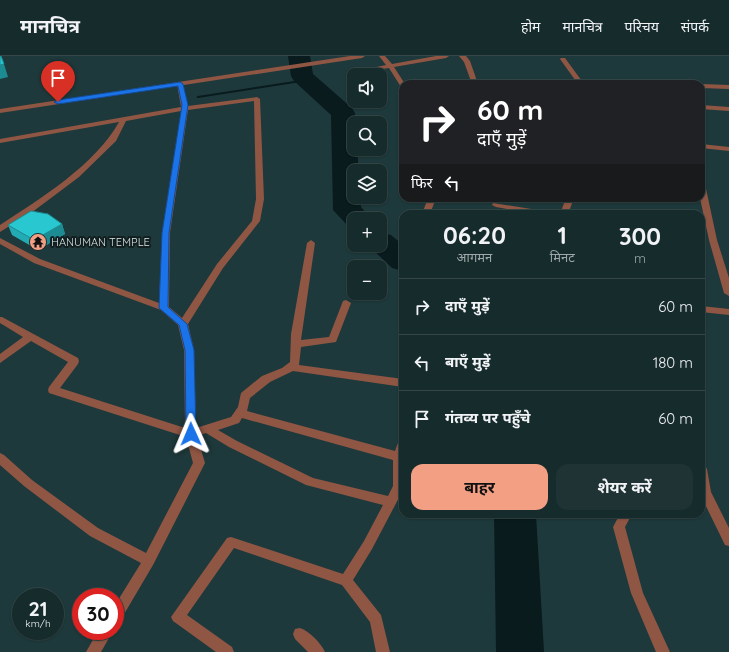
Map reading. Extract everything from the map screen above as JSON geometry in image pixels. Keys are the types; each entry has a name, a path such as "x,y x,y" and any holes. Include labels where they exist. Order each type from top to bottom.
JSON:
{"street":[{"path":"0,111 180,84 320,56"},
{"path":"0,104 362,56"},
{"path":"382,56 398,75 400,80"},
{"path":"380,68 446,56"},
{"path":"462,56 467,61 474,80"},
{"path":"563,59 578,80"},
{"path":"164,308 166,233 185,105 180,84"},
{"path":"705,86 729,87"},
{"path":"0,141 184,109 257,99 260,199 256,221 220,266 183,324"},
{"path":"705,107 729,109"},
{"path":"0,229 32,208 76,175 113,139 124,119"},
{"path":"705,146 729,149"},
{"path":"705,202 713,240 729,292"},
{"path":"496,205 526,210"},
{"path":"0,241 38,262 164,308 183,324 189,350 191,434 199,463 149,561 124,602"},
{"path":"0,320 74,360 52,390 191,434 235,420 243,408 245,396 266,379 286,371 295,363 296,344 312,244"},
{"path":"296,344 333,340 346,303"},
{"path":"705,309 729,312"},
{"path":"0,359 31,336"},
{"path":"291,366 399,382"},
{"path":"239,413 399,457 399,486 368,545 346,581"},
{"path":"208,429 233,444 310,482 390,502"},
{"path":"0,458 28,483 94,532 149,561"},
{"path":"705,492 729,541"},
{"path":"624,518 619,527 637,593 663,652"},
{"path":"227,652 178,616 231,542 346,581 376,619 383,652"},
{"path":"300,634 318,652"},
{"path":"93,652 100,640"}],"building":[{"path":"0,56 4,64 0,65"},
{"path":"31,211 48,214 62,224 34,240 8,225"}],"waterway":[{"path":"299,56 302,76 343,113 347,210 349,212"},
{"path":"198,97 307,80"},
{"path":"387,247 399,258"},
{"path":"515,518 520,652"}],"place":[{"name":"HANUMAN TEMPLE","path":"38,242"}],"route":[{"path":"58,102 180,84 184,95 185,105 166,233 164,308 183,324 189,350 191,434"}]}
